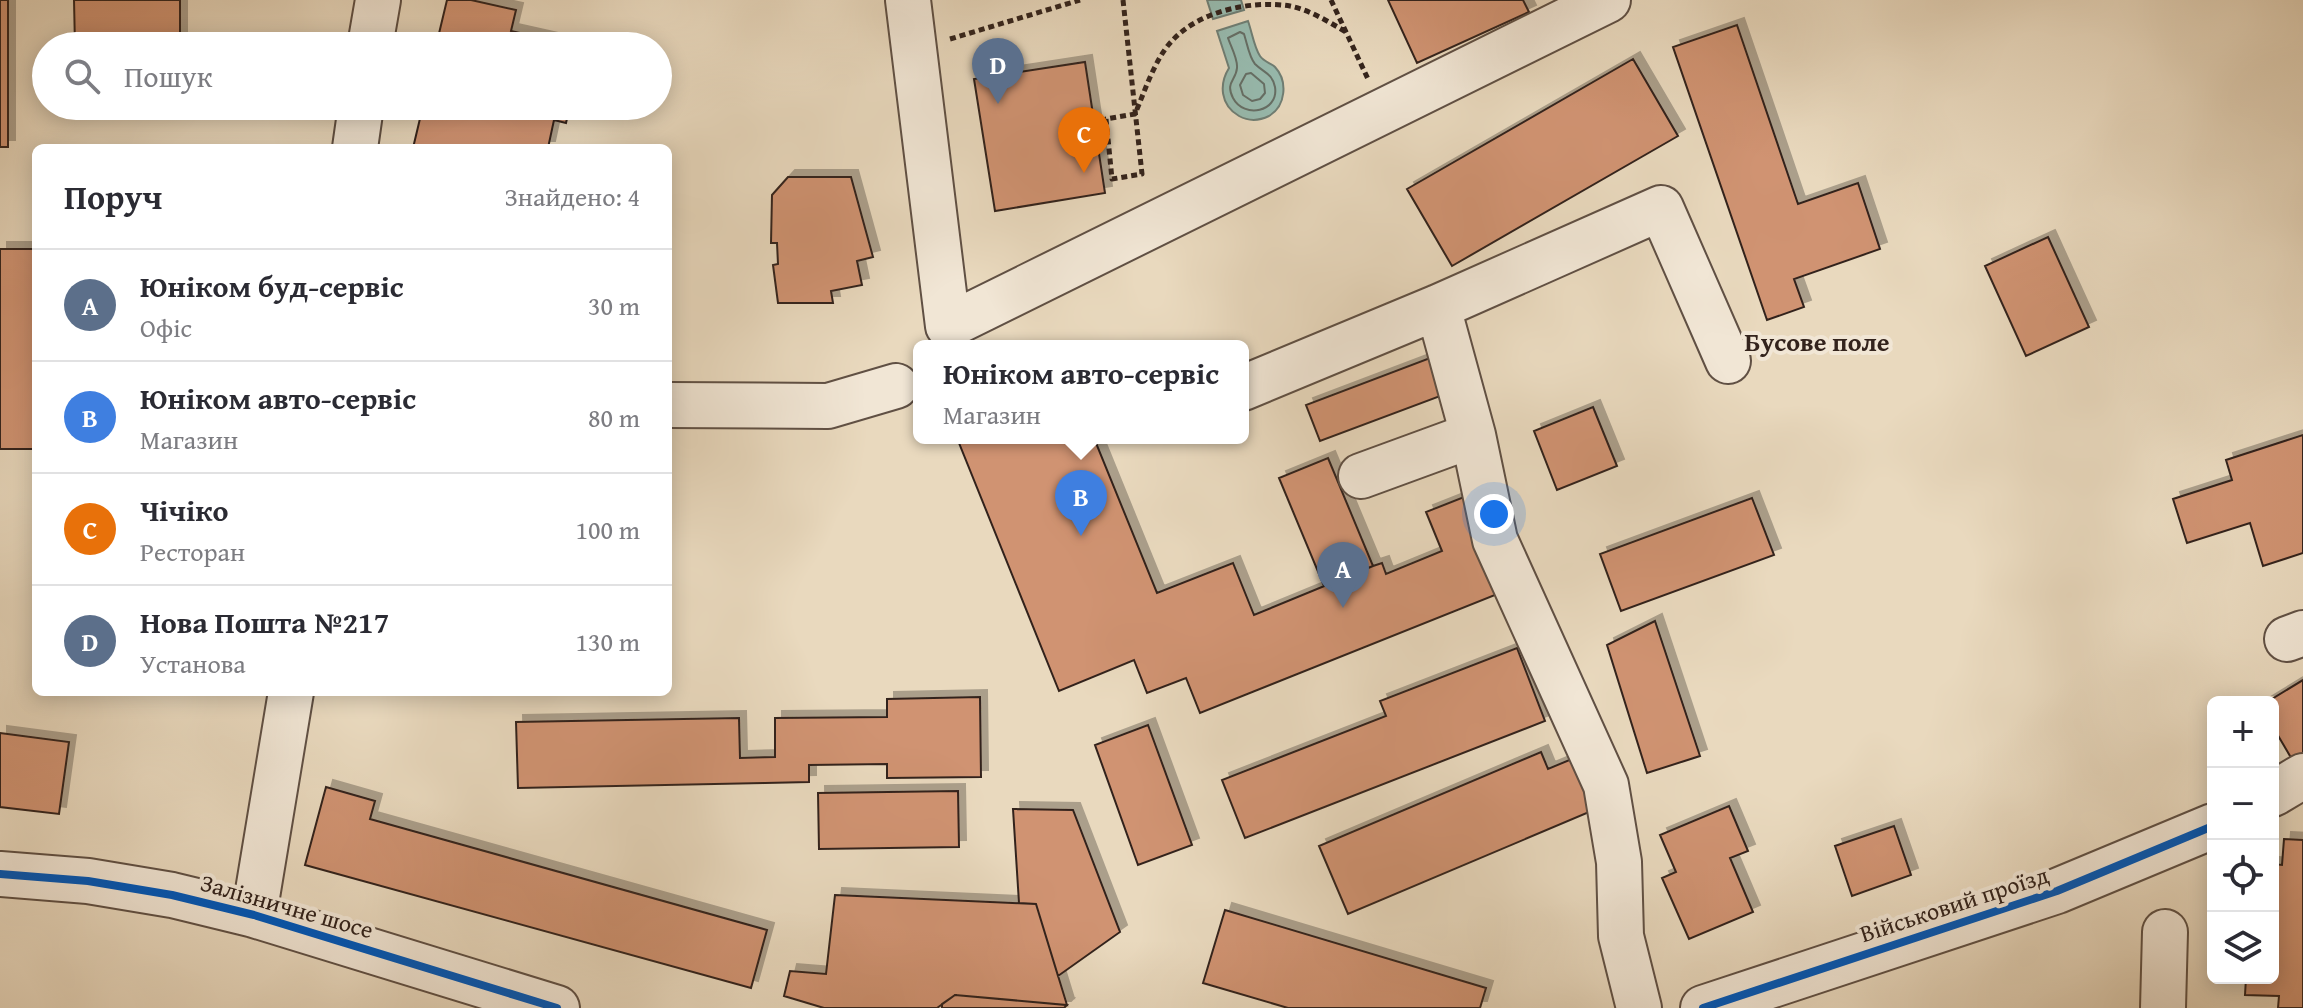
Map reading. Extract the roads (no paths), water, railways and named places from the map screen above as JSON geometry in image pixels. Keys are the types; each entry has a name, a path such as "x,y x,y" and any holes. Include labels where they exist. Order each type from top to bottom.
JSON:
{"street":[{"path":"372,32 378,0"},
{"path":"908,0 948,326 1608,0"},
{"path":"356,144 359,120"},
{"path":"1249,386 1438,307 1661,208 1728,361"},
{"path":"1438,307 1473,435 1495,540 1606,785 1619,862 1621,936 1639,1008"},
{"path":"672,405 828,406 896,386"},
{"path":"1361,476 1473,435"},
{"path":"254,915 290,696"},
{"path":"2279,790 2303,776"},
{"name":"Військовий проїзд","path":"1703,1008 2057,891 2207,828"},
{"name":"Залізничне шосе","path":"0,874 88,881 172,895 254,915 557,1008"},
{"path":"2163,1008 2165,932"}],"water":[{"path":"1207,0 1241,0 1244,10 1213,19"},
{"path":"1248,21 1258,52 1263,60 1275,67 1283,86 1282,100 1275,112 1257,120 1239,116 1225,100 1223,87 1229,68 1217,31"}],"place":[{"name":"Нова Пошта №217","path":"998,104"},
{"name":"Чічіко","path":"1084,173"},
{"name":"Юніком авто-сервіс","path":"1081,536"},
{"name":"Юніком буд-сервіс","path":"1343,608"}],"district":[{"name":"Бусове поле","path":"1817,341"}]}
